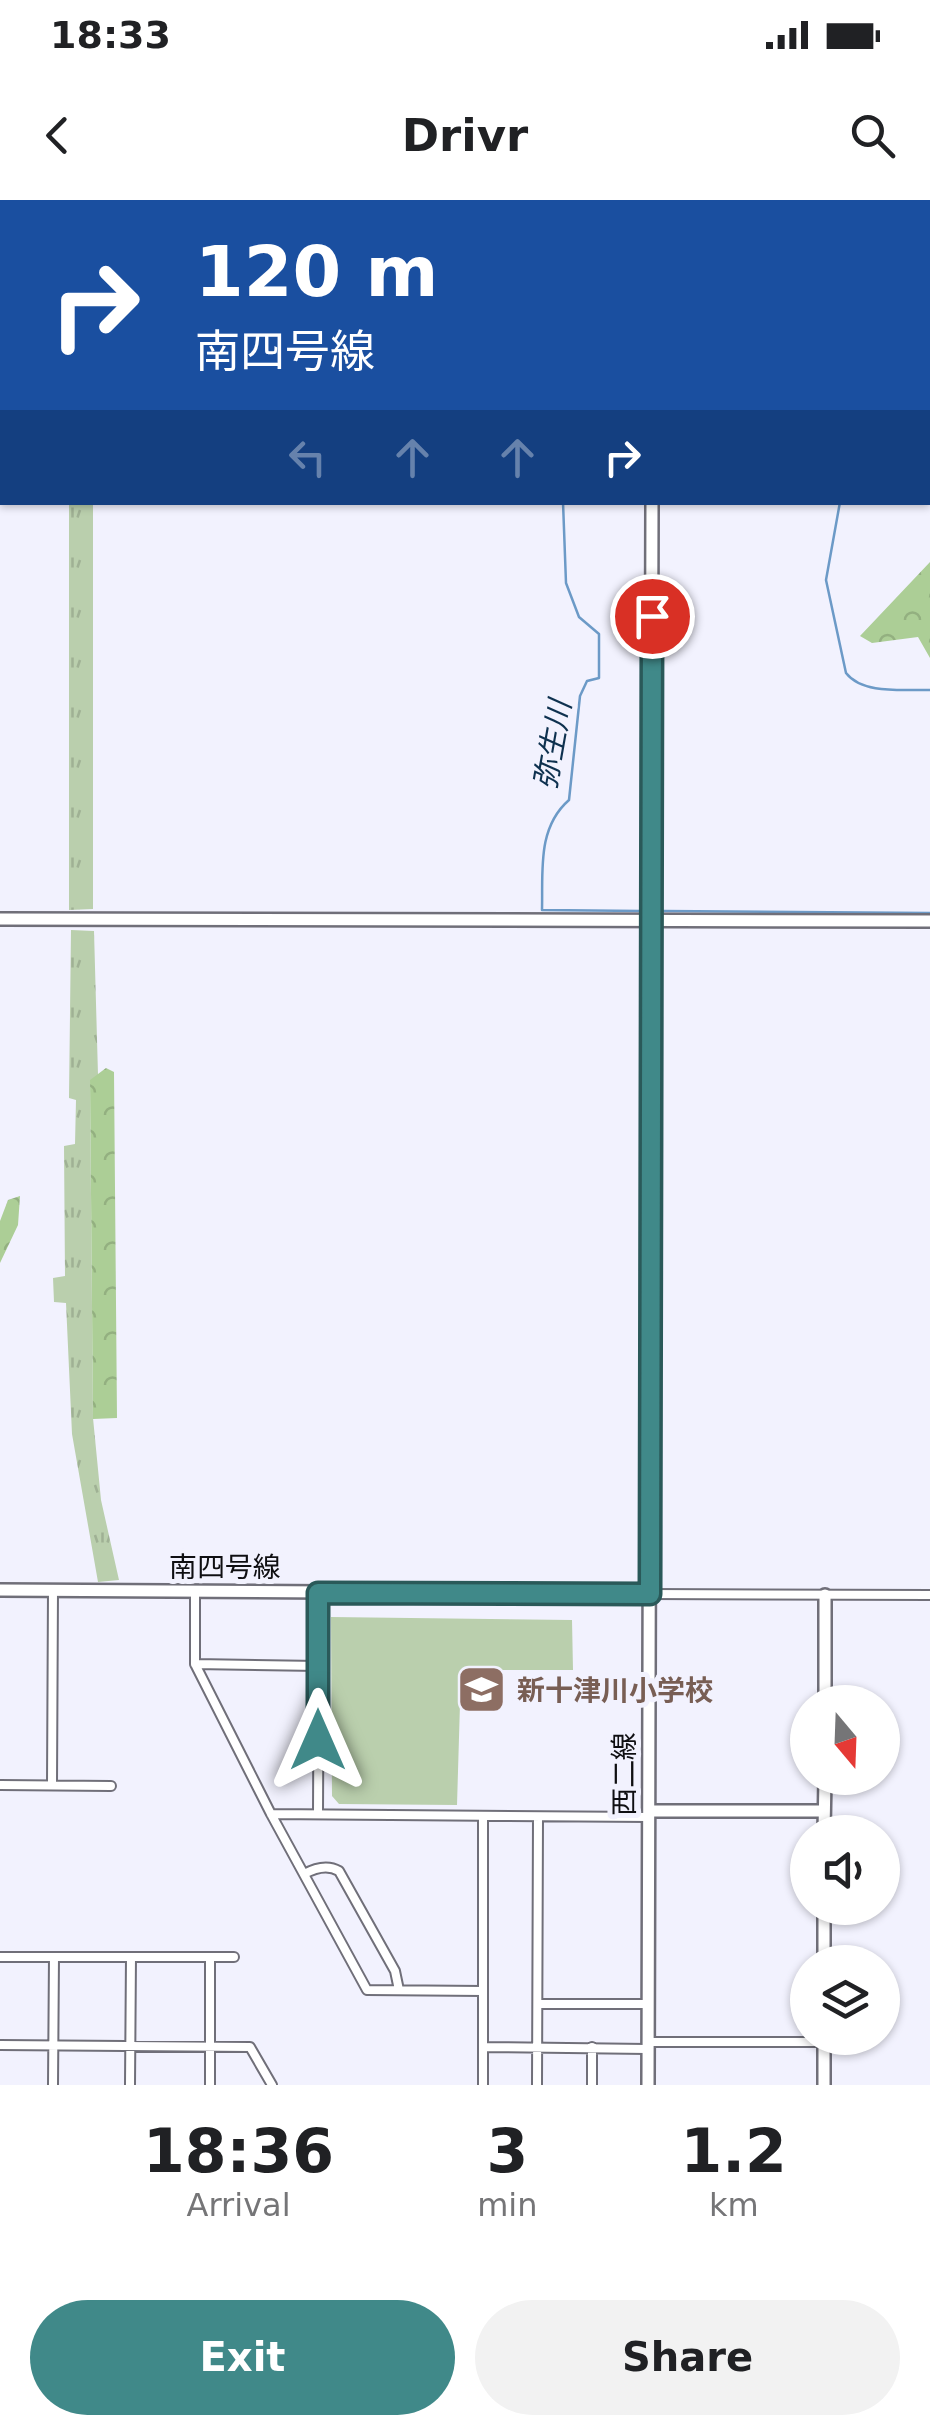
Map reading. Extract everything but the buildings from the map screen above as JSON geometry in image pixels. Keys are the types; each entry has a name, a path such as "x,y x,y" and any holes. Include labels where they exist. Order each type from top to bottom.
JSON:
{"street":[{"name":"西二線","path":"648,2085 652,505"},
{"path":"0,919 930,922"},
{"name":"南四号線","path":"0,1590 930,1595"},
{"path":"52,1784 53,1590"},
{"path":"195,1592 195,1664 367,1990 483,1991"},
{"path":"318,1593 318,1814"},
{"path":"825,1685 826,1595"},
{"path":"195,1664 318,1666"},
{"path":"0,1785 111,1786"},
{"path":"824,1795 824,1815"},
{"path":"271,1814 538,1818 824,1811"},
{"path":"483,1816 483,2085"},
{"path":"537,2085 538,1818"},
{"path":"304,1874 315,1868 332,1867 339,1871 395,1972 399,1990"},
{"path":"53,2085 54,1956"},
{"path":"130,1956 130,2085"},
{"path":"0,1957 234,1957"},
{"path":"210,1957 210,2085"},
{"path":"538,2004 648,2004"},
{"path":"484,2046 790,2041"},
{"path":"0,2046 250,2046 272,2085"},
{"path":"592,2047 592,2085"},
{"path":"824,2055 824,2085"}],"green space":[{"path":"69,505 93,505 93,909 69,910"},
{"path":"930,562 930,658 918,637 872,643 860,636"},
{"path":"71,930 94,931 98,1075 90,1081 93,1418 101,1500 119,1580 98,1582 72,1434 66,1303 54,1302 53,1278 65,1276 64,1146 75,1144 76,1100 69,1098"},
{"path":"106,1068 114,1072 117,1418 93,1419 90,1080"},
{"path":"20,1196 18,1225 0,1263 0,1221 8,1200"},
{"path":"331,1617 572,1620 573,1670 461,1670 457,1805 339,1804 332,1796"}],"waterway":[{"name":"弥生川","path":"563,505 566,583 579,617 599,634 599,678 587,681 580,696 569,800 551,824 544,851 542,910 641,911"},
{"path":"839,505 826,580 846,673 873,688 930,690"},
{"name":"弥生川","path":"663,911 930,913"}],"place":[{"name":"新十津川小学校","path":"482,1690"}],"route":[{"path":"318,1740 318,1593 650,1594 652,616"}]}
